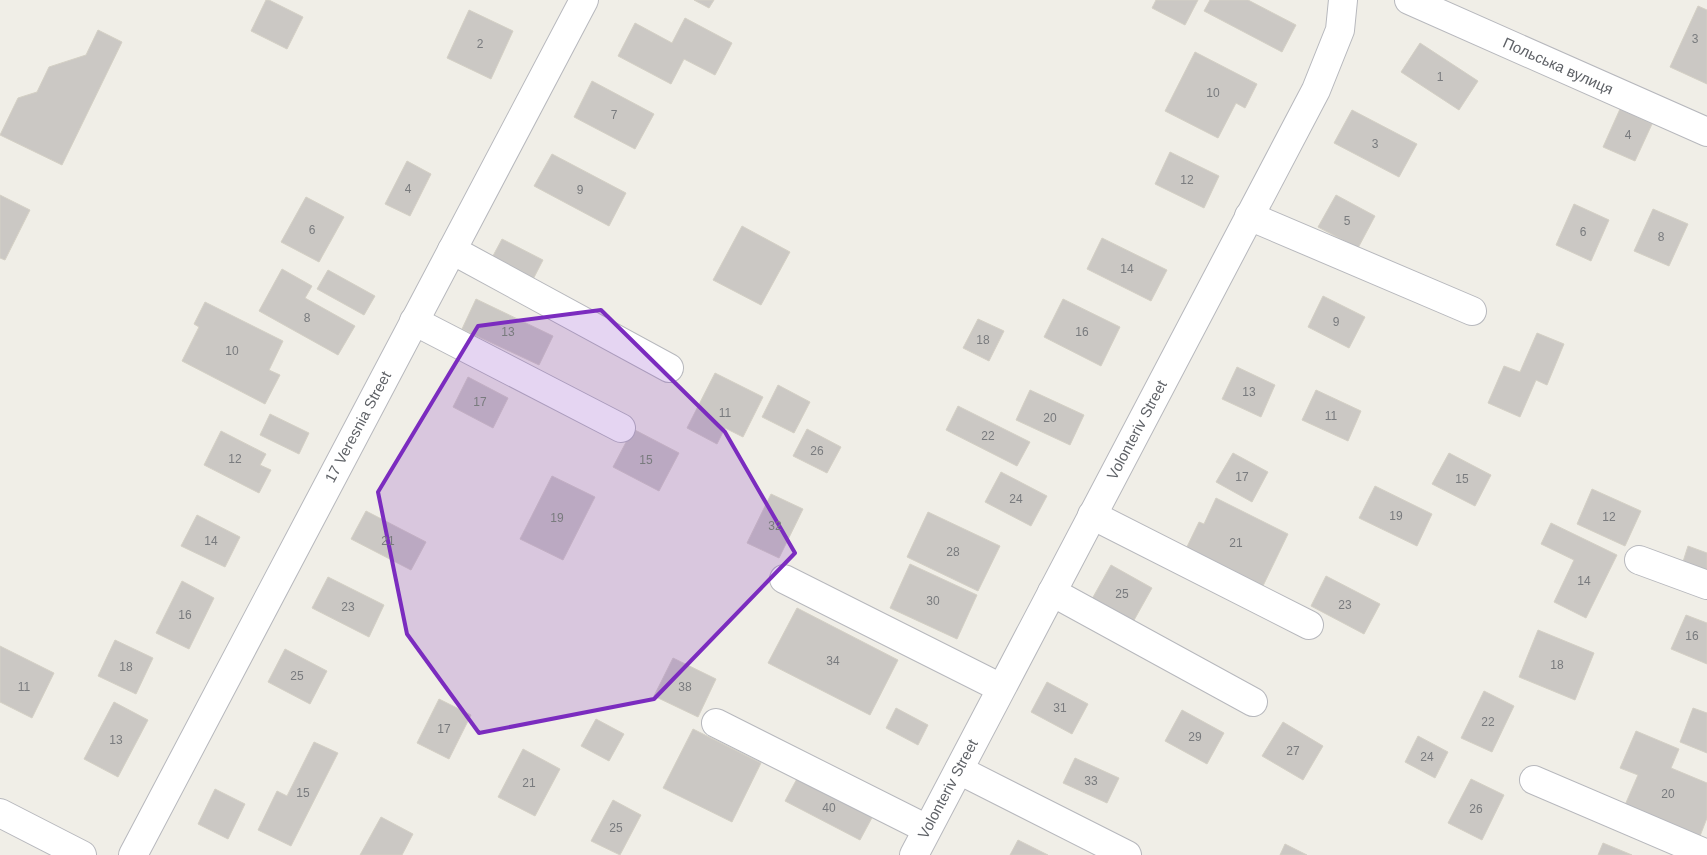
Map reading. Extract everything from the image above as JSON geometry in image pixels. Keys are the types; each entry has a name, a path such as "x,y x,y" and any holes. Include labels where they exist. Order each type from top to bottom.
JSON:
{"street":[{"name":"17 Veresnia Street","path":"133,855 584,0"},
{"name":"Volonteriv Street","path":"914,855 1316,90 1340,30 1343,0"},
{"name":"Польська вулиця","path":"1409,0 1707,132"},
{"path":"1249,216 1472,311"},
{"path":"452,250 669,368"},
{"path":"414,321 621,428"},
{"path":"1092,515 1309,625"},
{"path":"1639,560 1707,586"},
{"path":"784,579 1002,688"},
{"path":"1052,592 1253,702"},
{"path":"716,723 927,829"},
{"path":"958,770 1127,855"},
{"path":"1534,780 1707,854"},
{"path":"0,813 82,855"}],"highlighted area":[{"path":"601,310 725,432 795,553 654,699 479,733 407,634 378,492 478,326"}],"building":[{"path":"266,0 303,17 287,49 251,31"},
{"path":"694,0 714,0 709,8"},
{"path":"1156,0 1198,0 1185,25 1152,8"},
{"path":"1210,0 1248,0 1296,25 1282,52 1204,11"},
{"path":"1698,6 1707,10 1707,84 1670,67"},
{"path":"469,10 513,31 491,79 447,58"},
{"path":"685,18 732,43 715,75 684,59 671,84 618,56 635,23 672,43"},
{"path":"98,30 122,42 62,165 0,135 18,98 37,92 49,67 86,55"},
{"path":"1420,43 1478,81 1459,110 1401,72"},
{"path":"1195,52 1257,84 1245,108 1236,103 1218,138 1165,111"},
{"path":"592,81 654,114 635,149 574,117"},
{"path":"1620,109 1652,124 1635,161 1603,147"},
{"path":"1352,110 1417,144 1399,177 1334,143"},
{"path":"1170,152 1219,176 1204,208 1155,184"},
{"path":"552,154 626,193 609,226 534,186"},
{"path":"407,161 431,174 410,216 385,204"},
{"path":"0,195 30,210 5,260 0,258"},
{"path":"1336,195 1375,216 1358,248 1318,227"},
{"path":"306,197 344,217 319,262 281,242"},
{"path":"1574,204 1609,220 1591,261 1556,245"},
{"path":"1653,209 1688,224 1669,266 1634,251"},
{"path":"742,226 790,252 761,305 713,280"},
{"path":"1102,238 1167,270 1151,301 1087,269"},
{"path":"502,239 543,260 527,291 486,269"},
{"path":"282,269 312,286 305,298 355,326 338,355 259,311"},
{"path":"328,270 375,296 364,315 317,289"},
{"path":"1323,296 1365,317 1349,348 1308,327"},
{"path":"476,299 553,336 539,365 462,329"},
{"path":"1063,299 1120,327 1101,366 1044,337"},
{"path":"205,302 283,341 269,370 280,375 265,404 182,361 199,327 194,324"},
{"path":"978,319 1004,331 989,361 963,348"},
{"path":"1537,333 1564,344 1547,385 1536,380 1520,417 1488,403 1504,366 1520,372"},
{"path":"1237,367 1275,385 1261,417 1222,399"},
{"path":"715,373 763,397 743,437 725,428 717,444 687,428"},
{"path":"468,377 508,398 493,428 453,407"},
{"path":"778,385 810,402 794,433 762,417"},
{"path":"1030,390 1084,415 1070,445 1016,420"},
{"path":"1316,390 1361,411 1348,441 1302,420"},
{"path":"958,406 1030,442 1017,466 946,430"},
{"path":"270,414 309,433 299,454 260,435"},
{"path":"633,429 679,453 659,491 613,467"},
{"path":"807,429 841,447 827,473 793,456"},
{"path":"221,431 266,454 260,465 271,470 259,493 204,465"},
{"path":"1233,453 1268,472 1252,502 1216,482"},
{"path":"1449,453 1491,475 1475,506 1432,484"},
{"path":"1001,472 1047,496 1031,526 985,502"},
{"path":"552,476 595,497 563,560 520,539"},
{"path":"1375,486 1432,514 1417,546 1359,518"},
{"path":"1592,489 1641,511 1625,546 1577,524"},
{"path":"771,494 803,509 779,558 747,543"},
{"path":"1216,498 1288,534 1261,590 1184,553 1199,522 1204,524"},
{"path":"366,511 426,542 411,570 351,539"},
{"path":"928,512 1000,546 978,591 907,557"},
{"path":"197,515 240,537 225,567 181,546"},
{"path":"1551,523 1617,555 1586,618 1554,602 1574,560 1541,544"},
{"path":"1688,546 1707,553 1707,577 1681,568"},
{"path":"910,564 977,595 957,639 890,608"},
{"path":"1111,565 1152,588 1133,622 1092,599"},
{"path":"1326,576 1380,604 1364,634 1311,606"},
{"path":"328,577 384,605 369,637 312,608"},
{"path":"182,581 214,598 189,649 156,633"},
{"path":"797,608 898,660 870,715 768,663"},
{"path":"1686,615 1707,623 1707,664 1671,649"},
{"path":"1538,630 1594,653 1575,700 1519,677"},
{"path":"115,640 153,658 136,694 98,676"},
{"path":"0,646 54,673 32,718 0,702"},
{"path":"285,649 327,671 310,704 268,682"},
{"path":"673,658 716,679 698,717 654,696"},
{"path":"1047,682 1088,704 1072,734 1031,712"},
{"path":"1484,691 1514,706 1492,752 1461,738"},
{"path":"439,699 471,715 449,759 417,743"},
{"path":"114,702 148,720 118,777 84,759"},
{"path":"896,708 928,725 918,745 886,728"},
{"path":"1693,708 1707,713 1707,753 1680,742"},
{"path":"1182,710 1224,733 1207,764 1165,741"},
{"path":"596,719 624,734 609,761 581,746"},
{"path":"1283,722 1323,746 1303,780 1262,756"},
{"path":"693,729 761,763 732,822 663,788"},
{"path":"1636,731 1679,749 1671,768 1707,783 1707,818 1700,836 1625,805 1638,775 1620,768"},
{"path":"1418,736 1448,752 1435,778 1405,762"},
{"path":"314,742 338,753 291,846 258,830 277,791 287,796"},
{"path":"523,749 560,769 535,816 498,797"},
{"path":"1075,758 1119,778 1107,803 1063,783"},
{"path":"799,775 874,814 860,840 785,801"},
{"path":"1471,779 1504,795 1482,840 1448,823"},
{"path":"215,789 245,804 228,839 198,824"},
{"path":"613,800 641,815 620,855 591,841"},
{"path":"381,817 413,834 402,855 360,855"},
{"path":"1018,840 1048,855 1010,855"},
{"path":"1603,843 1632,855 1598,855"},
{"path":"1285,844 1307,855 1280,855"}]}
